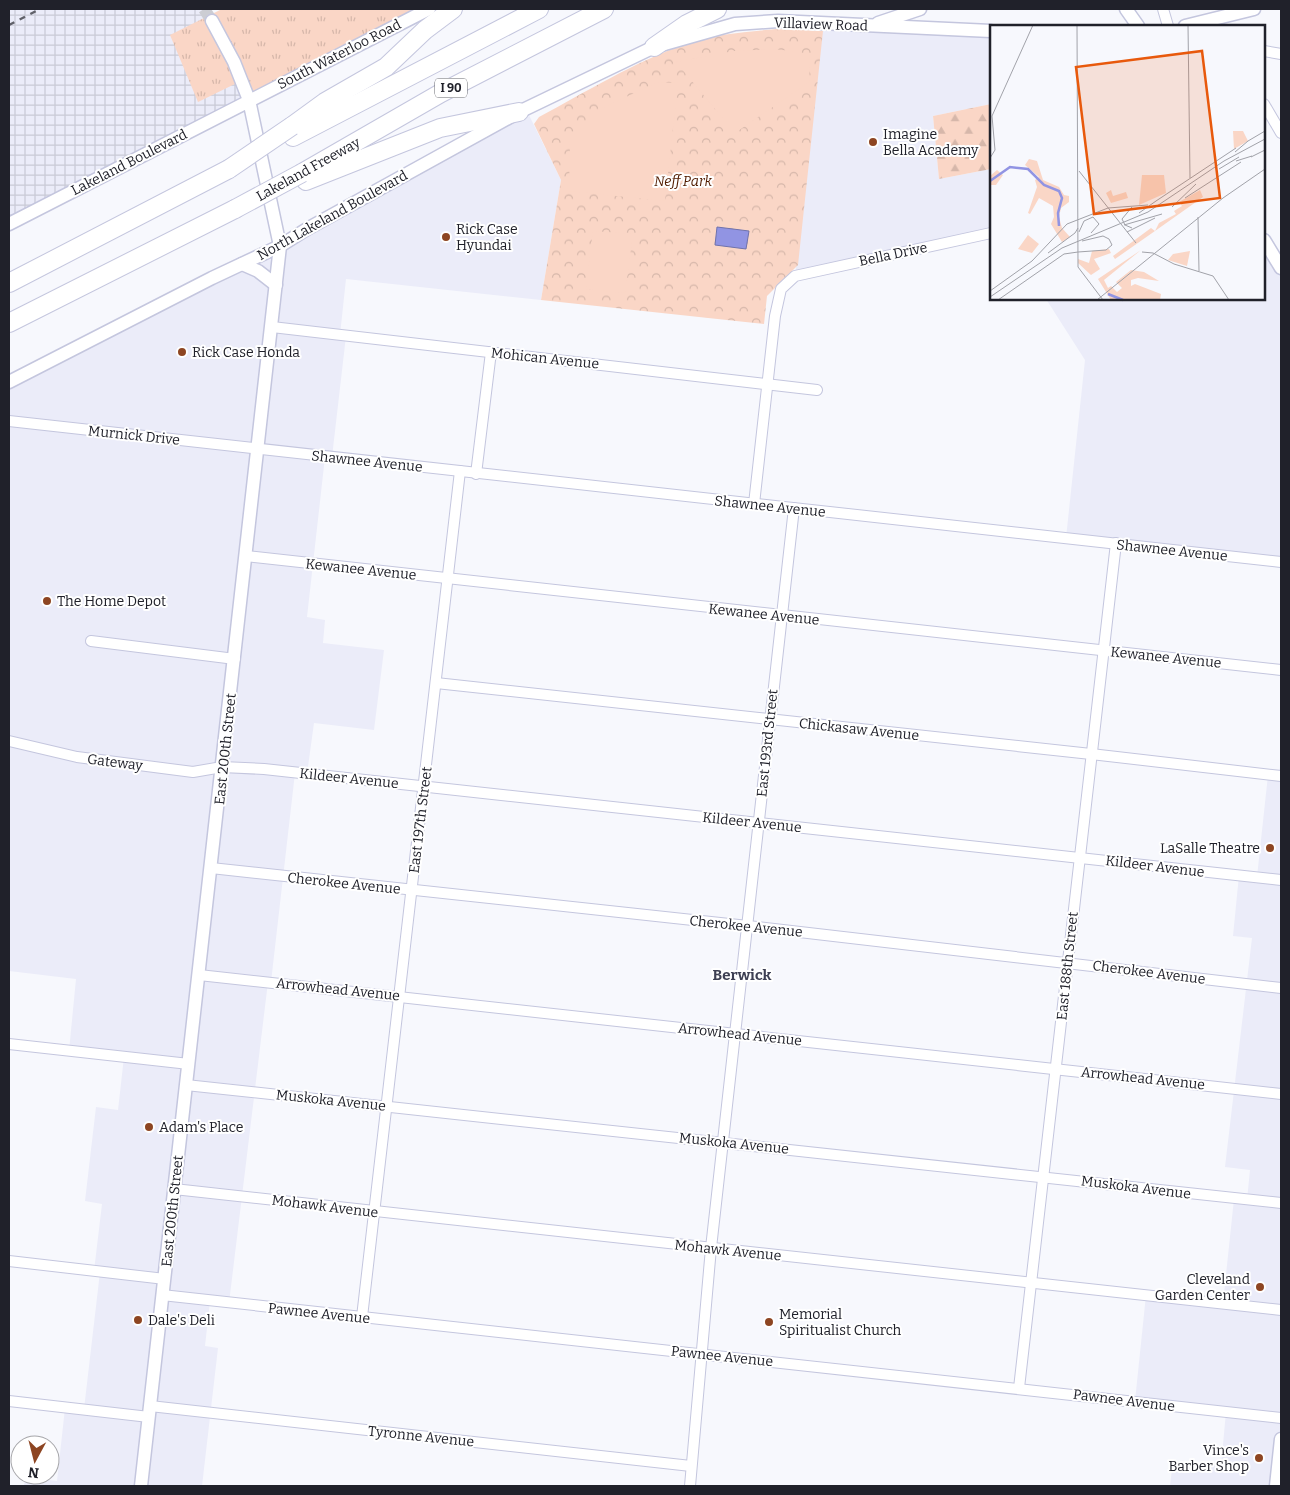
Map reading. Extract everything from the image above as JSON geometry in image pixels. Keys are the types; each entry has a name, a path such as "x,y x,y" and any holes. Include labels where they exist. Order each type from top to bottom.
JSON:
{"highway":[{"path":"292,132 325,102 386,67 425,30 453,9"},
{"name":"I 90","path":"9,283 229,169 292,132 539,9"},
{"name":"Lakeland Freeway","path":"302,177 449,89 604,9"},
{"path":"654,47 688,24 717,9"},
{"path":"9,324 302,177 440,128 519,112"}],"street":[{"name":"South Waterloo Road","path":"249,100 429,9"},
{"path":"869,26 920,9"},
{"path":"1126,9 1137,25"},
{"path":"1163,9 1168,25"},
{"path":"1189,25 1254,9"},
{"name":"East 200th Street","path":"141,1486 259,449 280,246 249,100 234,62 212,21"},
{"name":"Villaview Road","path":"654,47 735,24 778,21 990,31"},
{"name":"North Lakeland Boulevard","path":"9,382 280,246 307,229 519,112 654,47"},
{"path":"1265,51 1281,54"},
{"name":"Lakeland Boulevard","path":"9,224 249,100"},
{"path":"1265,106 1281,133"},
{"name":"Bella Drive","path":"767,382 781,289 795,276 990,233"},
{"path":"1265,242 1281,268"},
{"path":"242,264 258,271 276,285"},
{"name":"Mohican Avenue","path":"272,327 767,382 817,390"},
{"path":"476,474 491,352"},
{"path":"754,504 767,382"},
{"name":"Murnick Drive","path":"9,422 259,449"},
{"name":"Shawnee Avenue","path":"259,449 1281,562"},
{"name":"East 197th Street","path":"362,1318 460,472"},
{"name":"East 193rd Street","path":"690,1486 700,1353 711,1248 794,508"},
{"name":"East 188th Street","path":"1019,1388 1056,1069 1066,963 1116,543"},
{"name":"Kewanee Avenue","path":"246,556 1281,670"},
{"path":"91,641 235,659"},
{"name":"Chickasaw Avenue","path":"436,683 1281,776"},
{"name":"Gateway","path":"9,741 77,757 193,772 222,767"},
{"name":"Kildeer Avenue","path":"222,767 264,769 424,786 1281,880"},
{"name":"Cherokee Avenue","path":"211,868 748,926 1281,988"},
{"name":"Arrowhead Avenue","path":"199,975 1281,1094"},
{"path":"9,1044 189,1064"},
{"name":"Muskoka Avenue","path":"186,1085 1281,1203"},
{"name":"Mohawk Avenue","path":"174,1189 1281,1310"},
{"path":"9,1261 165,1279"},
{"name":"Pawnee Avenue","path":"162,1296 700,1353 1281,1418"},
{"name":"Tyronne Avenue","path":"9,1401 149,1411 692,1466"},
{"path":"1276,1486 1281,1439"}],"shaded area":[{"path":"9,9 204,9 218,32 249,100 9,224"},
{"name":"Imagine Bella Academy","path":"823,23 990,31 990,104 933,116 939,179 990,169 990,233 795,276"},
{"path":"526,109 561,180 541,300 346,279 340,335 346,336 332,457 325,457 307,617 325,620 323,643 384,650 374,730 314,723 307,774 295,773 271,982 268,982 229,1303 210,1301 205,1346 218,1348 202,1486 24,1486 60,1485 60,1454 65,1408 84,1409 100,1272 94,1271 102,1204 85,1201 96,1107 118,1110 124,1057 69,1051 76,979 9,971 9,382"},
{"path":"1265,242 1281,268 1281,562 1066,538 1085,360 1047,300 1265,300"},
{"path":"1281,754 1281,1486 1170,1486 1173,1461 1221,1466 1226,1412 1135,1401 1146,1295 1223,1303 1234,1199 1247,1200 1250,1170 1225,1167 1252,938 1233,936 1239,875 1257,877 1268,775 1279,776"}],"green space":[{"path":"222,9 421,9 249,100 241,81 198,102 170,35"},
{"name":"Neff Park","path":"776,29 823,31 798,265 767,296 764,324 541,300 561,180 534,124 539,117 629,68 667,51 719,36"},
{"path":"773,49 801,52 810,61 809,82 735,133 676,62 734,51"},
{"path":"658,82 678,83 665,201 569,191 570,140 596,111"},
{"path":"990,104 990,169 939,179 933,116"},
{"path":"593,231 633,234 625,293 586,289"}],"water":[{"path":"717,227 749,231 746,249 715,245"}],"tunnel":[{"path":"204,9 212,21"}],"railway":[{"path":"9,25 40,9"}],"place":[{"name":"Imagine Bella Academy","path":"873,142"},
{"name":"Rick Case Hyundai","path":"446,237"},
{"name":"Rick Case Honda","path":"182,352"},
{"name":"The Home Depot","path":"47,601"},
{"name":"LaSalle Theatre","path":"1270,848"},
{"name":"Adam's Place","path":"149,1127"},
{"name":"Cleveland Garden Center","path":"1260,1287"},
{"name":"Dale's Deli","path":"138,1320"},
{"name":"Memorial Spiritualist Church","path":"769,1322"},
{"name":"Vince's Barber Shop","path":"1259,1458"}],"district":[{"name":"Berwick","path":"742,975"}]}
